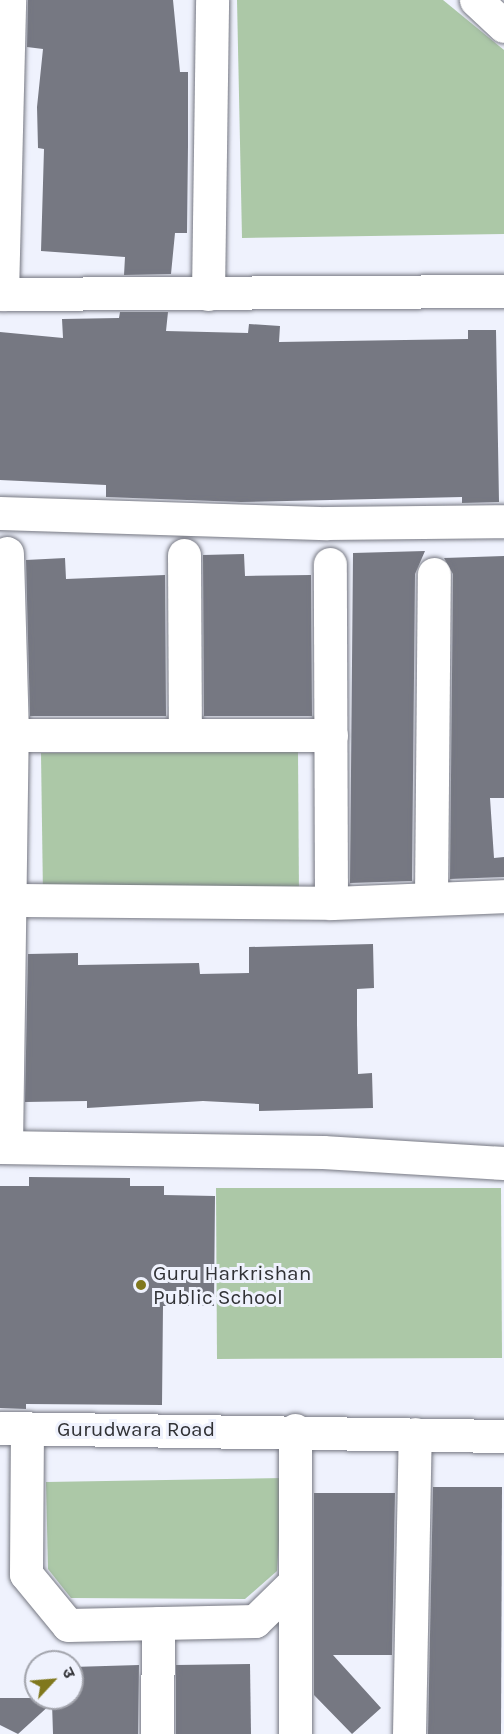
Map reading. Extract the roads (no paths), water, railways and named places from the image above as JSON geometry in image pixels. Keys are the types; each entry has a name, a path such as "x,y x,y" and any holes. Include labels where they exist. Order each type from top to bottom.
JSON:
{"street":[{"path":"9,0 1,294 504,291"},
{"path":"208,294 212,0"},
{"path":"476,0 504,27"},
{"path":"0,513 327,523 504,521"},
{"path":"8,554 6,735 9,900 3,1146 323,1152 504,1163"},
{"path":"184,555 185,735"},
{"path":"330,564 331,903"},
{"path":"431,898 434,574"},
{"path":"6,735 331,735"},
{"path":"9,900 331,903 504,896"},
{"path":"13,1428 26,1574 68,1625 255,1621 295,1582"},
{"name":"Gurudwara Road","path":"13,1428 284,1430 504,1436"},
{"path":"284,1430 295,1582 295,1734"},
{"path":"409,1734 415,1434"},
{"path":"157,1734 158,1623"}],"place":[{"name":"Guru Harkrishan Public School","path":"141,1285"}]}
